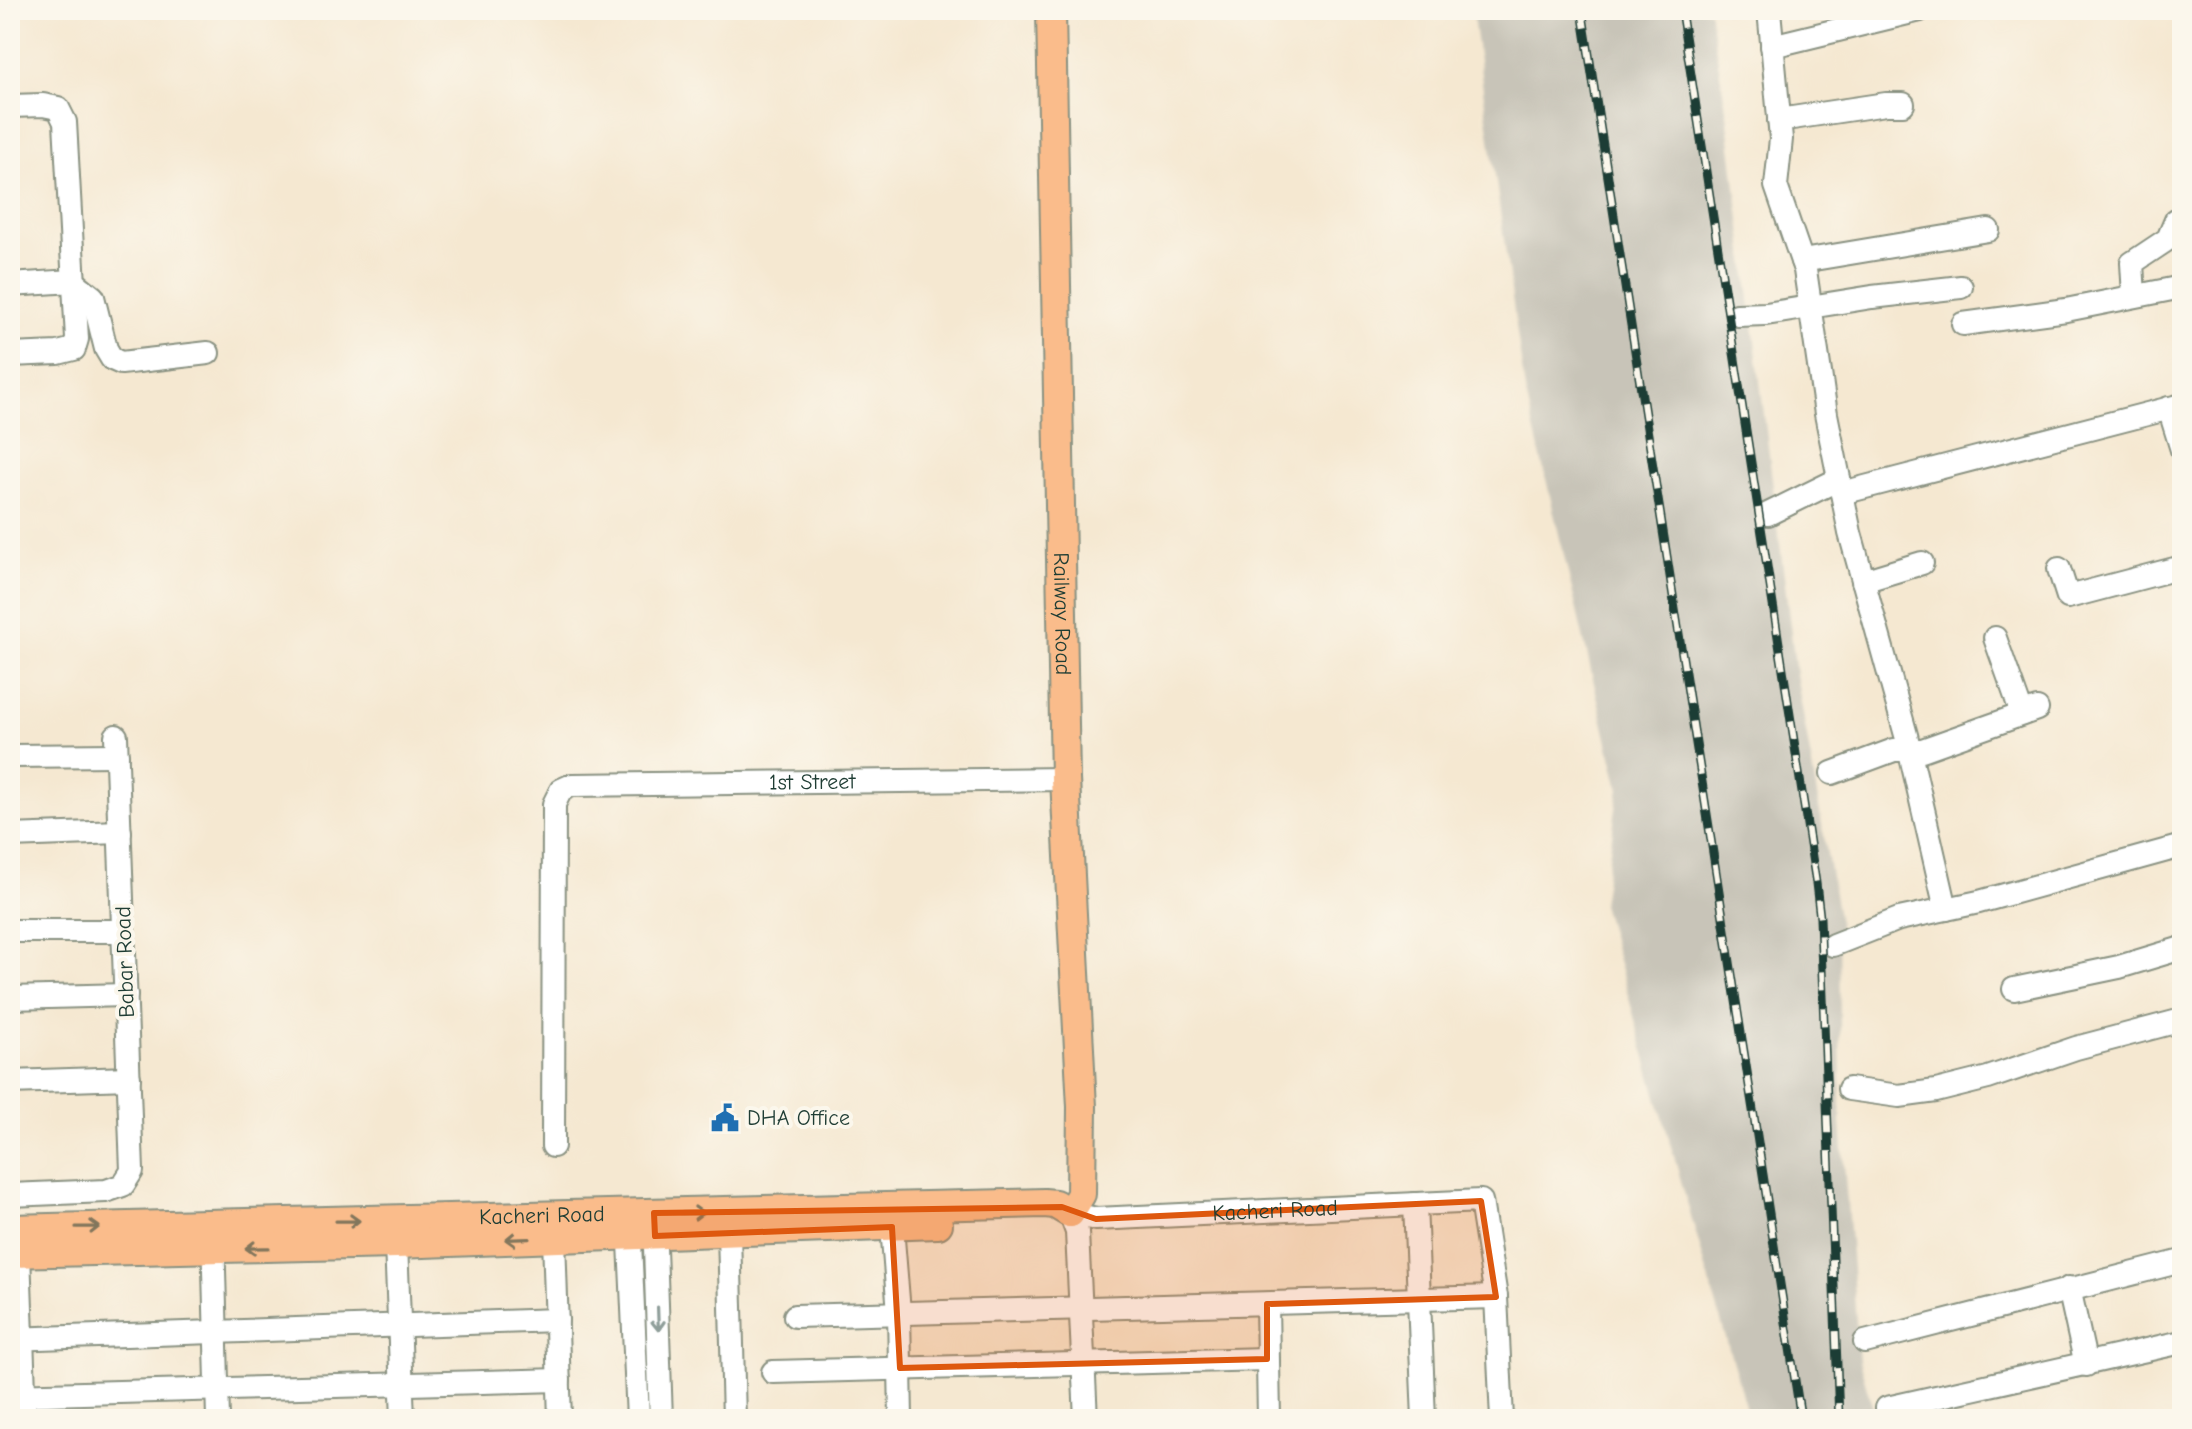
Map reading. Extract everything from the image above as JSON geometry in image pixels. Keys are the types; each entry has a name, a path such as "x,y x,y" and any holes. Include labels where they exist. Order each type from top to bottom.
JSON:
{"main road":[{"name":"Railway Road","path":"1051,10 1065,779 1082,1167 1081,1194 1070,1213"},
{"name":"Kacheri Road","path":"13,1245 213,1236 642,1225 1044,1203 1055,1204 1070,1213"},
{"name":"Kacheri Road","path":"213,1236 396,1244 554,1238 642,1225 729,1232 892,1227 1070,1213"}],"street":[{"path":"1769,10 1781,139 1776,186 1802,261 1840,486 1910,752 1946,909"},
{"path":"1772,46 1920,10"},
{"path":"1779,120 1903,104"},
{"path":"10,106 58,108 65,122 77,339 74,349 58,353 10,355"},
{"path":"2134,296 2132,263 2168,239 2176,220 2182,217"},
{"path":"1802,261 1988,230"},
{"path":"10,285 73,281 93,297 106,349 112,359 121,363 208,353"},
{"path":"1737,315 1766,314 1961,287"},
{"path":"1963,324 2066,310 2182,287"},
{"path":"1768,514 1840,486 2176,406 2182,450"},
{"path":"1863,581 1922,563"},
{"path":"2059,569 2068,597 2182,567"},
{"path":"1832,773 1894,750 1910,752 2030,712 1995,638"},
{"name":"Babar Road","path":"10,756 117,746 132,1171 123,1185 106,1191 10,1195"},
{"name":"1st Street","path":"553,1146 554,804 561,790 572,785 1065,779"},
{"path":"10,836 120,832"},
{"path":"1833,945 1899,919 2182,846"},
{"path":"10,931 123,931"},
{"path":"2014,989 2078,977 2182,948"},
{"path":"10,998 126,995"},
{"path":"1849,1089 1899,1096 1936,1091 1988,1078 2076,1048 2182,1020"},
{"path":"10,1082 129,1078"},
{"name":"Kacheri Road","path":"1070,1213 1096,1219 1481,1201 1496,1297"},
{"path":"1415,1204 1424,1419"},
{"path":"1070,1213 1077,1232 1086,1419"},
{"path":"638,1419 642,1225"},
{"path":"642,1225 661,1419"},
{"path":"892,1227 899,1312 901,1419"},
{"path":"729,1232 734,1419"},
{"path":"213,1236 218,1419"},
{"path":"554,1238 560,1419"},
{"path":"396,1244 403,1419"},
{"path":"13,1245 17,1395 25,1419"},
{"path":"1865,1342 2182,1261"},
{"path":"2069,1288 2086,1365"},
{"path":"795,1316 1496,1297 1502,1419"},
{"path":"1267,1304 1269,1419"},
{"path":"17,1338 557,1320"},
{"path":"1887,1408 2182,1342"},
{"path":"773,1372 1267,1359"},
{"path":"17,1395 559,1380"}],"highlighted area":[{"path":"1481,1201 1496,1297 1267,1304 1267,1359 900,1368 892,1227 655,1236 654,1213 1062,1207 1096,1219"}],"shaded area":[{"path":"1472,10 1709,10 1727,114 1796,674 1839,923 1841,1124 1859,1361 1876,1419 1749,1419 1602,904 1619,789 1525,390"}],"railway":[{"path":"1582,10 1801,1419"},
{"path":"1681,10 1820,918 1839,1419"}],"place":[{"name":"DHA Office","path":"725,1118"}]}
